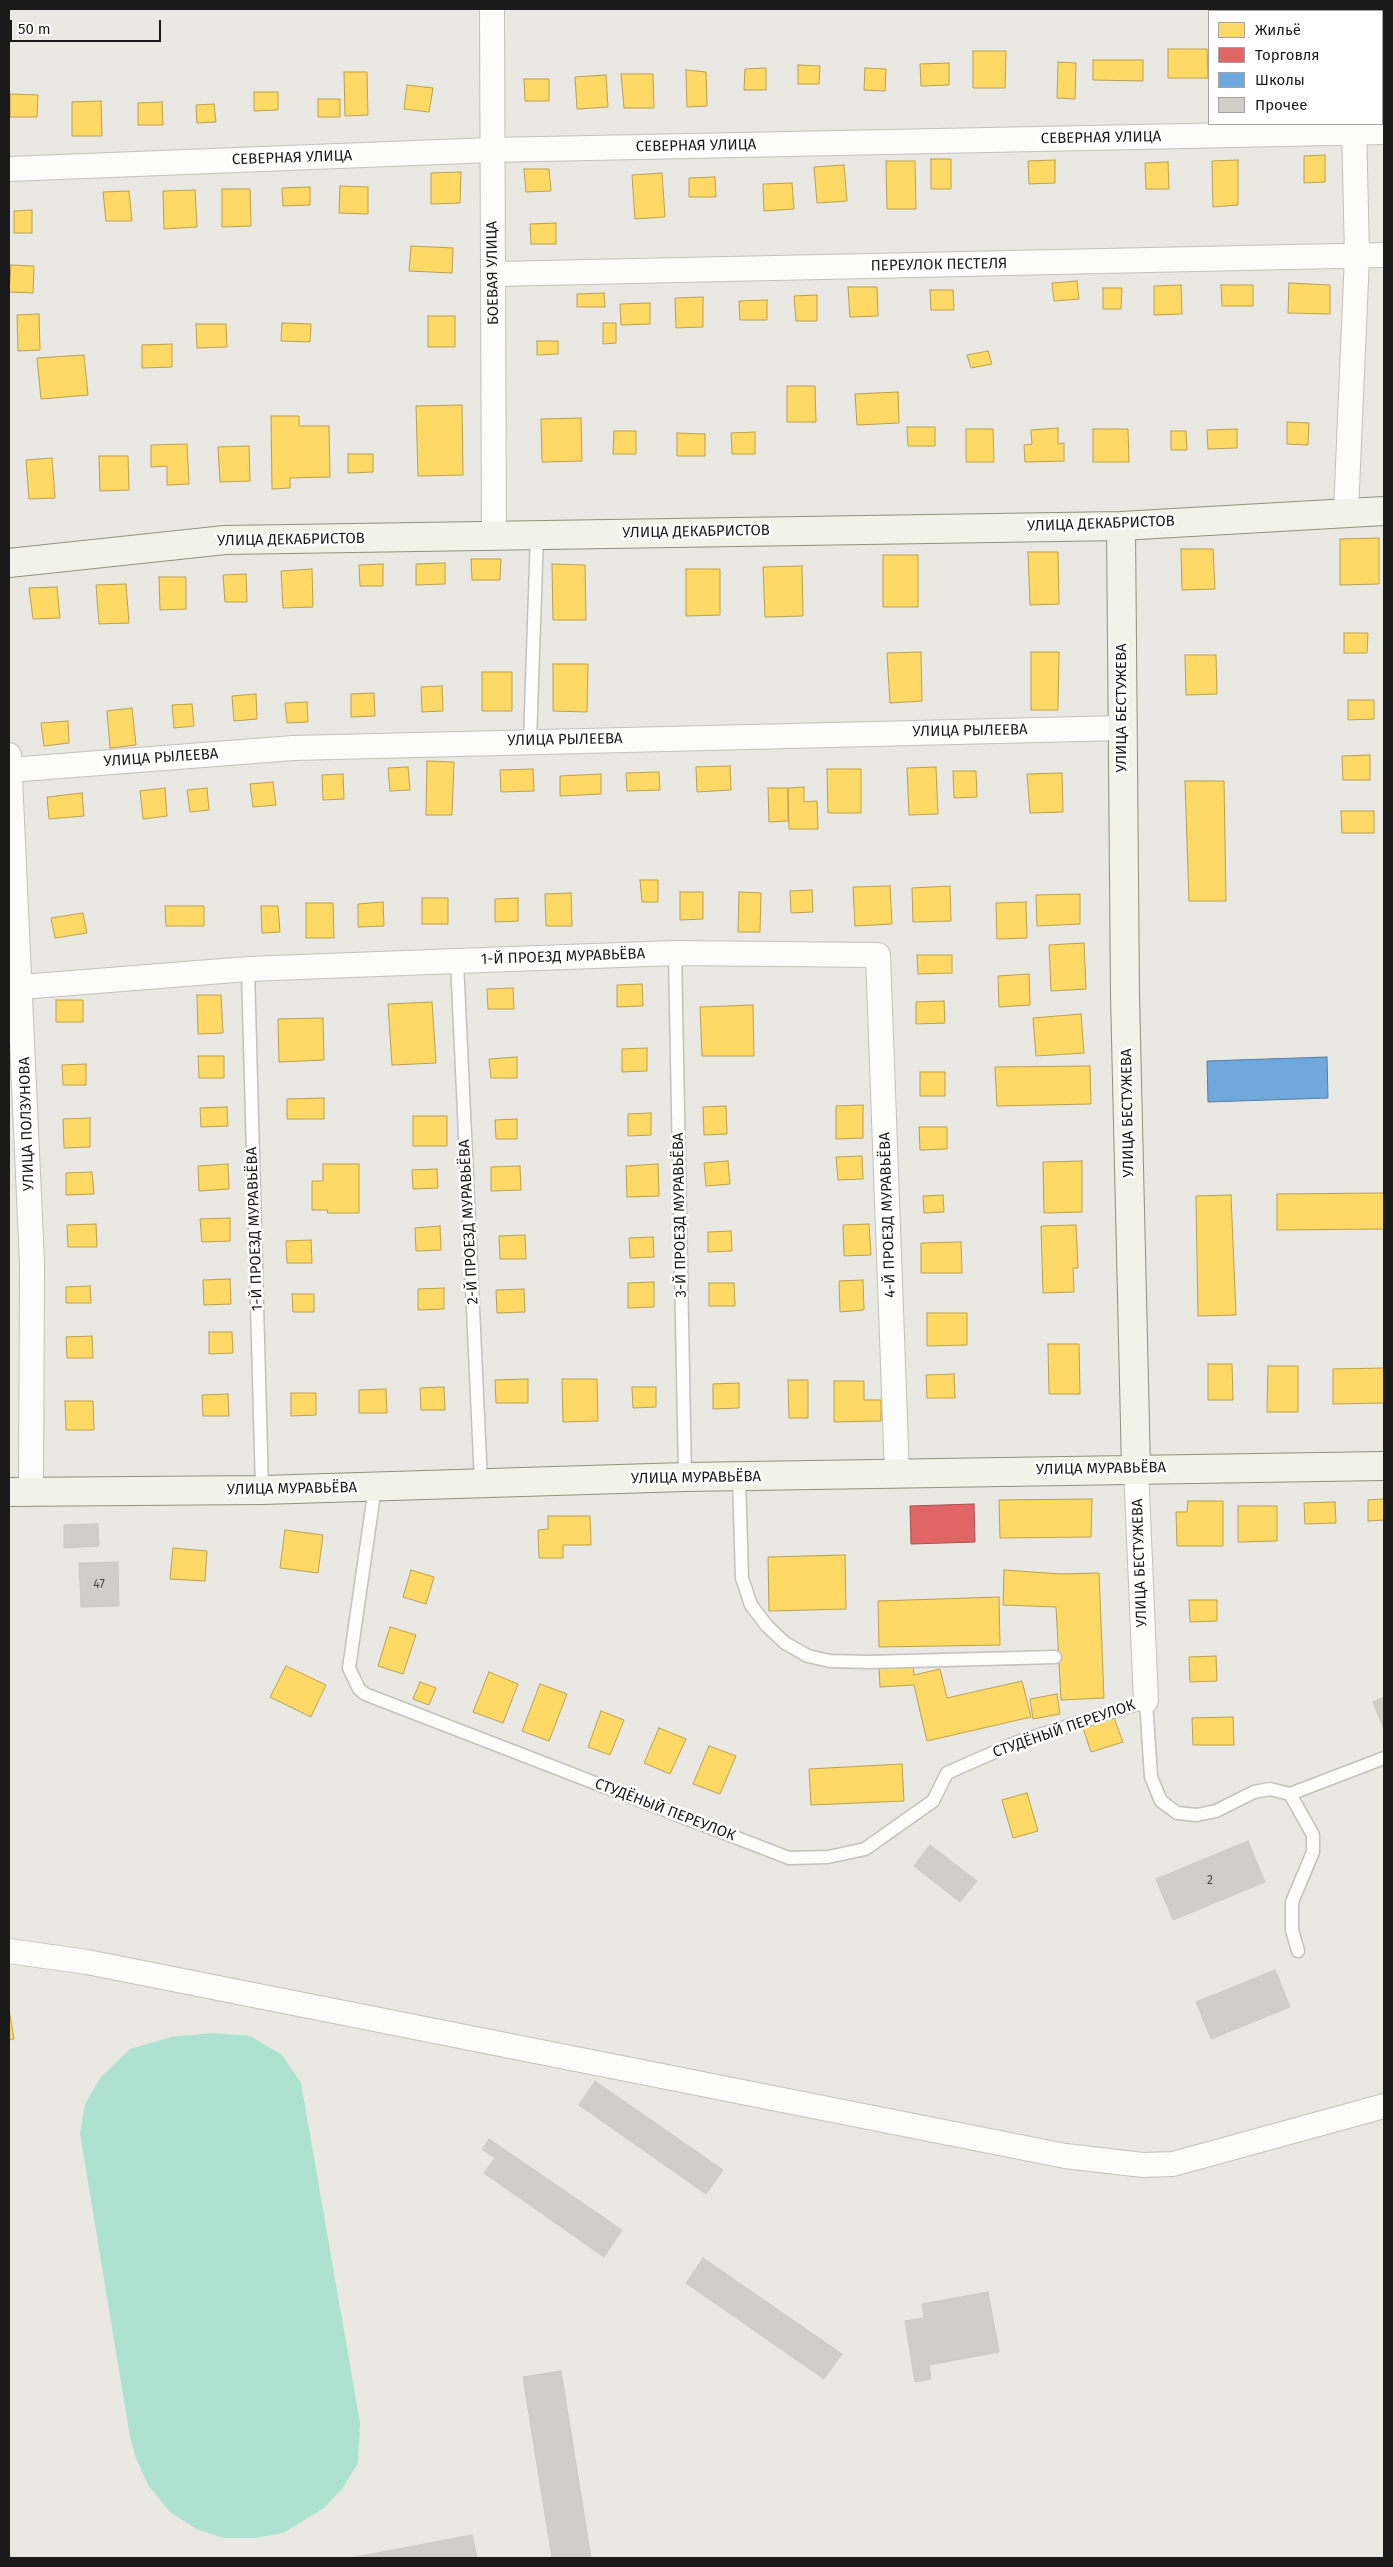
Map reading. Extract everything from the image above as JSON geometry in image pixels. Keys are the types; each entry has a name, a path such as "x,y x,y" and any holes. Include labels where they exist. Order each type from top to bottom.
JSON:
{"street":[{"name":"БОЕВАЯ УЛИЦА","path":"492,9 491,150 494,274 494,537"},
{"name":"СЕВЕРНАЯ УЛИЦА","path":"9,169 491,150 1354,129 1384,132"},
{"path":"1346,512 1357,256 1354,129"},
{"name":"ПЕРЕУЛОК ПЕСТЕЛЯ","path":"494,274 1384,255"},
{"name":"УЛИЦА ДЕКАБРИСТОВ","path":"9,563 225,540 1121,526 1384,511"},
{"name":"УЛИЦА БЕСТУЖЕВА","path":"1121,526 1128,1160 1136,1468 1146,1701"},
{"name":"УЛИЦА РЫЛЕЕВА","path":"9,765 293,748 1122,728"},
{"name":"УЛИЦА ПОЛЗУНОВА","path":"9,765 21,986 32,1262 20,1492"},
{"name":"1-Й ПРОЕЗД МУРАВЬЁВА","path":"21,986 248,969 675,953 878,955"},
{"name":"4-Й ПРОЕЗД МУРАВЬЁВА","path":"878,955 897,1474"},
{"name":"УЛИЦА МУРАВЬЁВА","path":"20,1492 262,1490 482,1482 1136,1468 1384,1466"},
{"path":"9,1951 97,1964 1065,2156 1133,2164 1173,2164 1384,2106"}],"lane":[{"path":"530,741 537,534"},
{"name":"3-Й ПРОЕЗД МУРАВЬЁВА","path":"675,953 685,1478"},
{"name":"2-Й ПРОЕЗД МУРАВЬЁВА","path":"457,961 482,1482"},
{"name":"1-Й ПРОЕЗД МУРАВЬЁВА","path":"248,969 262,1490"},
{"path":"739,1477 742,1578 751,1605 767,1626 785,1643 808,1656 830,1661 870,1662 1055,1657"},
{"name":"СТУДЁНЫЙ ПЕРЕУЛОК","path":"375,1487 349,1668 359,1689 365,1694 789,1858 828,1857 865,1849 933,1801 947,1773 1015,1743 1146,1701"},
{"path":"1146,1701 1151,1777 1161,1801 1177,1813 1197,1815 1216,1811 1254,1792 1270,1789 1290,1794 1384,1758"},
{"path":"1290,1794 1314,1835 1313,1852 1292,1902 1292,1930 1298,1951"}],"green space":[{"path":"213,2033 250,2036 282,2055 301,2083 360,2423 358,2463 342,2489 324,2508 283,2533 254,2538 223,2538 196,2529 170,2512 148,2485 136,2458 130,2437 80,2133 85,2104 101,2077 130,2049 171,2037"}],"building: Жильё":[{"path":"1168,49 1207,49 1208,78 1168,78"},
{"path":"973,51 1006,51 1005,88 973,88"},
{"path":"1093,60 1143,60 1143,81 1093,80"},
{"path":"1058,62 1076,63 1075,99 1057,98"},
{"path":"949,63 949,85 921,86 920,64"},
{"path":"798,65 820,66 819,84 798,84"},
{"path":"766,68 766,90 744,90 745,69"},
{"path":"865,68 886,69 885,91 864,90"},
{"path":"686,70 706,72 707,106 687,107"},
{"path":"344,72 367,72 368,115 345,116"},
{"path":"621,74 653,74 654,108 624,108"},
{"path":"606,75 608,107 577,109 575,77"},
{"path":"524,79 549,79 549,101 525,101"},
{"path":"407,85 433,88 429,112 404,109"},
{"path":"254,92 278,92 278,110 254,111"},
{"path":"10,94 38,95 37,117 10,117"},
{"path":"318,99 340,99 340,117 318,117"},
{"path":"101,101 102,136 72,136 72,102"},
{"path":"162,102 163,125 138,125 138,103"},
{"path":"214,104 216,122 197,123 196,105"},
{"path":"1325,155 1325,182 1304,183 1304,156"},
{"path":"931,159 951,159 951,189 931,189"},
{"path":"1055,160 1055,183 1029,184 1028,161"},
{"path":"1238,160 1238,205 1213,207 1212,161"},
{"path":"886,161 915,161 916,209 887,209"},
{"path":"1168,162 1169,189 1146,189 1145,163"},
{"path":"844,165 847,201 817,203 814,167"},
{"path":"524,169 549,169 551,191 526,192"},
{"path":"461,172 460,203 431,204 431,173"},
{"path":"662,173 665,217 635,219 632,175"},
{"path":"715,177 716,197 689,197 689,178"},
{"path":"792,183 794,209 764,211 763,184"},
{"path":"340,186 368,187 368,214 339,213"},
{"path":"310,187 310,205 283,206 282,188"},
{"path":"222,189 250,189 251,226 222,227"},
{"path":"195,190 197,227 164,229 163,191"},
{"path":"129,191 132,221 106,221 103,192"},
{"path":"32,210 32,233 14,233 14,211"},
{"path":"556,223 556,244 531,244 530,224"},
{"path":"411,246 453,248 452,273 409,271"},
{"path":"11,265 34,266 33,293 9,292"},
{"path":"1077,281 1079,299 1054,301 1052,283"},
{"path":"1289,283 1330,285 1330,314 1288,313"},
{"path":"1181,285 1182,314 1154,315 1154,286"},
{"path":"1221,285 1253,285 1253,306 1222,306"},
{"path":"848,287 877,287 878,316 850,317"},
{"path":"1103,288 1122,288 1121,309 1103,309"},
{"path":"930,290 953,290 954,310 931,310"},
{"path":"604,293 605,307 577,307 577,294"},
{"path":"817,295 817,321 796,321 794,296"},
{"path":"703,297 703,327 676,328 675,298"},
{"path":"767,300 767,320 740,320 739,301"},
{"path":"650,303 650,324 621,325 620,304"},
{"path":"39,314 40,350 18,351 17,315"},
{"path":"428,316 455,316 455,347 428,347"},
{"path":"282,323 311,324 310,342 281,341"},
{"path":"603,323 616,323 616,343 603,344"},
{"path":"196,324 226,324 227,347 197,348"},
{"path":"537,341 558,341 558,354 537,355"},
{"path":"172,344 172,367 142,368 142,345"},
{"path":"988,351 992,364 971,368 967,355"},
{"path":"84,355 88,395 41,399 37,358"},
{"path":"787,386 815,386 816,422 787,422"},
{"path":"898,392 899,423 857,425 855,394"},
{"path":"462,405 463,475 418,476 416,406"},
{"path":"271,416 299,416 299,426 329,426 330,477 290,478 290,488 272,489"},
{"path":"581,418 582,461 542,462 541,419"},
{"path":"1287,422 1309,423 1308,445 1287,444"},
{"path":"907,427 935,427 935,446 908,446"},
{"path":"1058,428 1058,444 1064,443 1064,461 1025,462 1024,445 1032,444 1031,430"},
{"path":"966,429 993,429 994,462 966,462"},
{"path":"1093,429 1128,429 1129,462 1093,462"},
{"path":"1237,429 1237,448 1208,449 1207,430"},
{"path":"614,431 636,431 636,454 613,454"},
{"path":"1171,431 1186,431 1187,450 1171,450"},
{"path":"755,432 755,454 732,454 731,433"},
{"path":"677,433 705,434 705,456 677,456"},
{"path":"187,444 189,484 167,485 167,466 151,467 151,445"},
{"path":"249,446 250,481 220,482 218,447"},
{"path":"348,454 373,454 373,472 348,473"},
{"path":"99,456 128,456 129,490 100,491"},
{"path":"52,458 55,498 29,499 26,460"},
{"path":"1379,538 1379,584 1340,585 1340,539"},
{"path":"1181,549 1213,549 1215,589 1182,590"},
{"path":"1028,552 1058,552 1059,604 1030,605"},
{"path":"883,555 918,555 918,607 883,607"},
{"path":"471,559 501,559 500,580 472,580"},
{"path":"445,563 445,584 416,585 416,564"},
{"path":"383,564 383,586 360,586 359,565"},
{"path":"552,564 585,565 586,620 553,620"},
{"path":"802,566 803,616 765,617 763,567"},
{"path":"312,569 313,607 283,608 281,571"},
{"path":"686,569 720,569 720,615 686,616"},
{"path":"246,574 247,602 225,602 223,575"},
{"path":"159,577 186,577 186,609 160,610"},
{"path":"126,584 129,623 99,624 96,585"},
{"path":"57,587 60,618 33,619 29,588"},
{"path":"1344,633 1368,633 1367,653 1344,653"},
{"path":"921,652 922,701 890,703 887,653"},
{"path":"1031,652 1059,652 1058,710 1031,710"},
{"path":"1185,655 1216,655 1217,694 1186,695"},
{"path":"553,664 588,664 587,712 553,711"},
{"path":"482,672 512,672 512,711 482,711"},
{"path":"442,686 443,711 422,712 421,687"},
{"path":"374,693 375,716 351,717 351,694"},
{"path":"256,694 257,719 234,721 232,696"},
{"path":"1348,700 1374,700 1374,719 1348,720"},
{"path":"307,702 308,722 287,723 285,703"},
{"path":"192,704 194,726 174,728 172,705"},
{"path":"132,708 136,745 110,748 107,711"},
{"path":"68,721 69,743 44,746 41,723"},
{"path":"1370,755 1370,780 1343,780 1342,756"},
{"path":"427,761 454,762 452,815 426,815"},
{"path":"730,766 731,790 697,792 696,767"},
{"path":"408,767 410,790 390,791 388,768"},
{"path":"936,767 938,814 909,815 907,768"},
{"path":"533,769 534,791 501,792 500,770"},
{"path":"827,769 861,769 861,813 828,813"},
{"path":"953,771 976,771 977,797 954,798"},
{"path":"659,772 660,790 627,791 626,773"},
{"path":"1062,773 1063,812 1030,813 1027,774"},
{"path":"343,774 344,799 323,800 322,775"},
{"path":"601,774 601,794 560,796 560,776"},
{"path":"1185,781 1224,781 1226,901 1189,901"},
{"path":"273,782 276,805 253,807 250,784"},
{"path":"804,787 804,802 817,801 818,829 789,829 788,788"},
{"path":"165,788 167,816 143,819 140,791"},
{"path":"207,788 209,810 190,812 187,790"},
{"path":"768,788 788,788 788,821 769,822"},
{"path":"82,793 84,816 49,819 47,797"},
{"path":"1341,811 1374,811 1374,833 1342,833"},
{"path":"640,880 658,880 658,902 642,902"},
{"path":"890,886 892,924 855,926 853,887"},
{"path":"950,886 951,921 913,922 912,888"},
{"path":"812,890 813,912 791,913 790,891"},
{"path":"680,892 703,892 703,919 680,920"},
{"path":"739,892 761,893 760,932 738,932"},
{"path":"571,893 572,926 546,926 545,894"},
{"path":"1080,894 1080,924 1037,926 1036,895"},
{"path":"422,898 448,898 448,924 422,924"},
{"path":"518,898 518,921 495,922 495,899"},
{"path":"383,902 384,926 358,927 358,904"},
{"path":"1026,902 1027,938 997,939 996,903"},
{"path":"306,903 333,903 334,938 306,938"},
{"path":"165,906 204,906 204,926 166,926"},
{"path":"261,906 278,906 280,932 262,933"},
{"path":"83,913 87,933 55,938 51,918"},
{"path":"1084,943 1086,989 1051,991 1049,945"},
{"path":"917,955 952,955 952,973 918,974"},
{"path":"1029,974 1030,1005 999,1007 998,976"},
{"path":"642,984 643,1006 617,1007 617,985"},
{"path":"513,988 514,1009 488,1009 487,989"},
{"path":"197,995 221,995 223,1033 198,1034"},
{"path":"56,1000 83,1000 83,1022 56,1022"},
{"path":"944,1001 945,1023 916,1024 916,1002"},
{"path":"432,1002 436,1063 392,1065 388,1004"},
{"path":"753,1005 754,1056 702,1056 700,1007"},
{"path":"1081,1014 1084,1053 1036,1056 1033,1018"},
{"path":"323,1018 324,1060 279,1062 278,1019"},
{"path":"647,1048 647,1071 622,1072 622,1049"},
{"path":"198,1056 224,1056 224,1078 199,1078"},
{"path":"517,1057 517,1078 491,1078 489,1059"},
{"path":"86,1064 86,1085 63,1085 62,1065"},
{"path":"1090,1066 1091,1104 997,1106 995,1067"},
{"path":"920,1072 945,1072 945,1096 920,1096"},
{"path":"324,1098 324,1119 287,1119 287,1099"},
{"path":"863,1105 863,1138 836,1139 836,1106"},
{"path":"726,1106 727,1134 704,1135 703,1107"},
{"path":"227,1107 228,1126 201,1127 200,1108"},
{"path":"651,1113 651,1135 628,1136 628,1114"},
{"path":"413,1116 447,1116 447,1146 413,1146"},
{"path":"90,1118 90,1147 64,1148 63,1119"},
{"path":"517,1119 517,1139 496,1139 495,1120"},
{"path":"919,1127 947,1127 947,1149 920,1150"},
{"path":"862,1156 863,1179 838,1180 836,1157"},
{"path":"728,1161 730,1184 706,1186 704,1163"},
{"path":"1082,1161 1082,1212 1044,1213 1043,1162"},
{"path":"228,1164 229,1189 199,1191 198,1166"},
{"path":"323,1164 359,1164 359,1213 327,1213 328,1210 312,1210 312,1181 323,1181"},
{"path":"658,1164 659,1196 627,1197 626,1166"},
{"path":"520,1166 521,1190 491,1191 491,1167"},
{"path":"437,1169 438,1188 413,1189 412,1170"},
{"path":"92,1172 94,1194 66,1195 66,1173"},
{"path":"1384,1193 1384,1229 1277,1230 1277,1194"},
{"path":"943,1195 944,1212 924,1213 923,1196"},
{"path":"1231,1195 1236,1315 1198,1316 1196,1196"},
{"path":"230,1218 230,1241 202,1242 200,1219"},
{"path":"96,1224 97,1247 68,1247 67,1225"},
{"path":"869,1224 871,1255 844,1256 843,1225"},
{"path":"1076,1225 1078,1268 1073,1268 1074,1292 1043,1293 1041,1226"},
{"path":"440,1226 441,1250 416,1251 415,1228"},
{"path":"731,1231 732,1251 708,1252 708,1232"},
{"path":"525,1235 526,1259 500,1259 499,1236"},
{"path":"653,1237 654,1257 630,1258 629,1238"},
{"path":"311,1240 312,1263 287,1263 286,1241"},
{"path":"961,1242 962,1273 921,1273 921,1243"},
{"path":"230,1279 231,1304 204,1305 203,1280"},
{"path":"863,1280 864,1310 840,1312 839,1281"},
{"path":"654,1282 654,1307 628,1308 628,1283"},
{"path":"709,1283 734,1283 735,1306 709,1306"},
{"path":"90,1286 91,1303 66,1303 66,1287"},
{"path":"444,1288 444,1309 418,1310 418,1289"},
{"path":"524,1289 525,1312 497,1313 496,1290"},
{"path":"292,1294 314,1294 314,1312 293,1312"},
{"path":"927,1313 967,1313 967,1345 927,1346"},
{"path":"209,1332 232,1332 233,1353 209,1354"},
{"path":"92,1336 93,1358 67,1358 66,1337"},
{"path":"1048,1344 1079,1344 1080,1394 1049,1394"},
{"path":"1208,1364 1232,1364 1233,1400 1208,1400"},
{"path":"1268,1366 1298,1366 1298,1412 1267,1412"},
{"path":"1384,1368 1384,1403 1333,1404 1333,1369"},
{"path":"954,1374 955,1398 927,1398 926,1375"},
{"path":"528,1379 528,1403 496,1403 495,1380"},
{"path":"562,1379 597,1379 598,1421 563,1422"},
{"path":"788,1380 808,1380 808,1418 789,1418"},
{"path":"834,1381 864,1381 864,1400 881,1400 881,1421 834,1422"},
{"path":"739,1383 739,1408 713,1409 713,1384"},
{"path":"444,1387 445,1410 421,1410 420,1388"},
{"path":"632,1387 656,1387 656,1407 633,1408"},
{"path":"386,1389 387,1413 359,1413 359,1390"},
{"path":"291,1393 316,1393 316,1415 291,1416"},
{"path":"228,1394 229,1416 203,1416 202,1395"},
{"path":"65,1401 93,1401 94,1430 66,1430"},
{"path":"1092,1499 1091,1537 1000,1538 999,1500"},
{"path":"1384,1499 1384,1520 1368,1521 1368,1500"},
{"path":"1188,1501 1223,1501 1223,1546 1177,1546 1176,1512 1187,1512"},
{"path":"1335,1502 1336,1523 1305,1524 1304,1503"},
{"path":"1238,1506 1277,1506 1277,1541 1238,1542"},
{"path":"548,1516 590,1516 591,1545 563,1545 563,1558 539,1558 538,1530 548,1529"},
{"path":"285,1530 323,1535 318,1573 280,1568"},
{"path":"173,1548 207,1551 205,1581 170,1579"},
{"path":"845,1555 846,1609 769,1611 768,1557"},
{"path":"411,1570 434,1577 426,1604 403,1597"},
{"path":"1004,1570 1061,1574 1099,1573 1104,1698 1061,1700 1056,1607 1003,1605"},
{"path":"999,1597 1000,1645 879,1647 878,1601"},
{"path":"1189,1600 1217,1600 1217,1621 1190,1622"},
{"path":"390,1627 416,1635 403,1674 378,1666"},
{"path":"1216,1656 1217,1681 1190,1682 1189,1657"},
{"path":"286,1666 326,1685 311,1717 270,1697"},
{"path":"913,1666 914,1675 940,1669 947,1698 1022,1681 1031,1717 927,1741 914,1685 880,1687 879,1667"},
{"path":"489,1672 518,1684 503,1723 473,1712"},
{"path":"420,1682 436,1688 429,1705 413,1699"},
{"path":"540,1684 567,1694 549,1741 522,1731"},
{"path":"1057,1694 1060,1714 1033,1719 1030,1699"},
{"path":"601,1711 624,1720 610,1755 588,1747"},
{"path":"1233,1717 1234,1745 1193,1745 1192,1718"},
{"path":"1114,1718 1123,1742 1091,1752 1083,1728"},
{"path":"659,1728 686,1739 670,1774 644,1763"},
{"path":"709,1746 736,1756 720,1794 693,1784"},
{"path":"902,1764 904,1801 811,1805 809,1769"},
{"path":"1027,1793 1038,1831 1013,1838 1002,1800"},
{"path":"9,2009 14,2039 9,2040"}],"building: Торговля":[{"path":"974,1504 975,1542 911,1544 910,1506"}],"building: Школы":[{"path":"1327,1057 1328,1098 1208,1102 1207,1061"}],"building: Прочее":[{"path":"98,1524 99,1546 64,1548 64,1525"},
{"path":"118,1562 119,1606 81,1607 79,1563"},
{"path":"1384,1697 1384,1730 1373,1702"},
{"path":"1248,1841 1265,1882 1173,1920 1156,1879"},
{"path":"930,1845 977,1881 960,1902 914,1866"},
{"path":"1275,1970 1290,2007 1211,2039 1196,2002"},
{"path":"595,2081 723,2170 706,2194 579,2105"},
{"path":"489,2139 622,2230 604,2257 484,2173 495,2158 482,2149"},
{"path":"703,2258 842,2354 824,2379 686,2283"},
{"path":"988,2292 999,2352 929,2365 931,2379 915,2382 905,2321 924,2318 922,2304"},
{"path":"561,2371 591,2558 552,2558 523,2377"},
{"path":"472,2535 477,2558 350,2558"}]}
